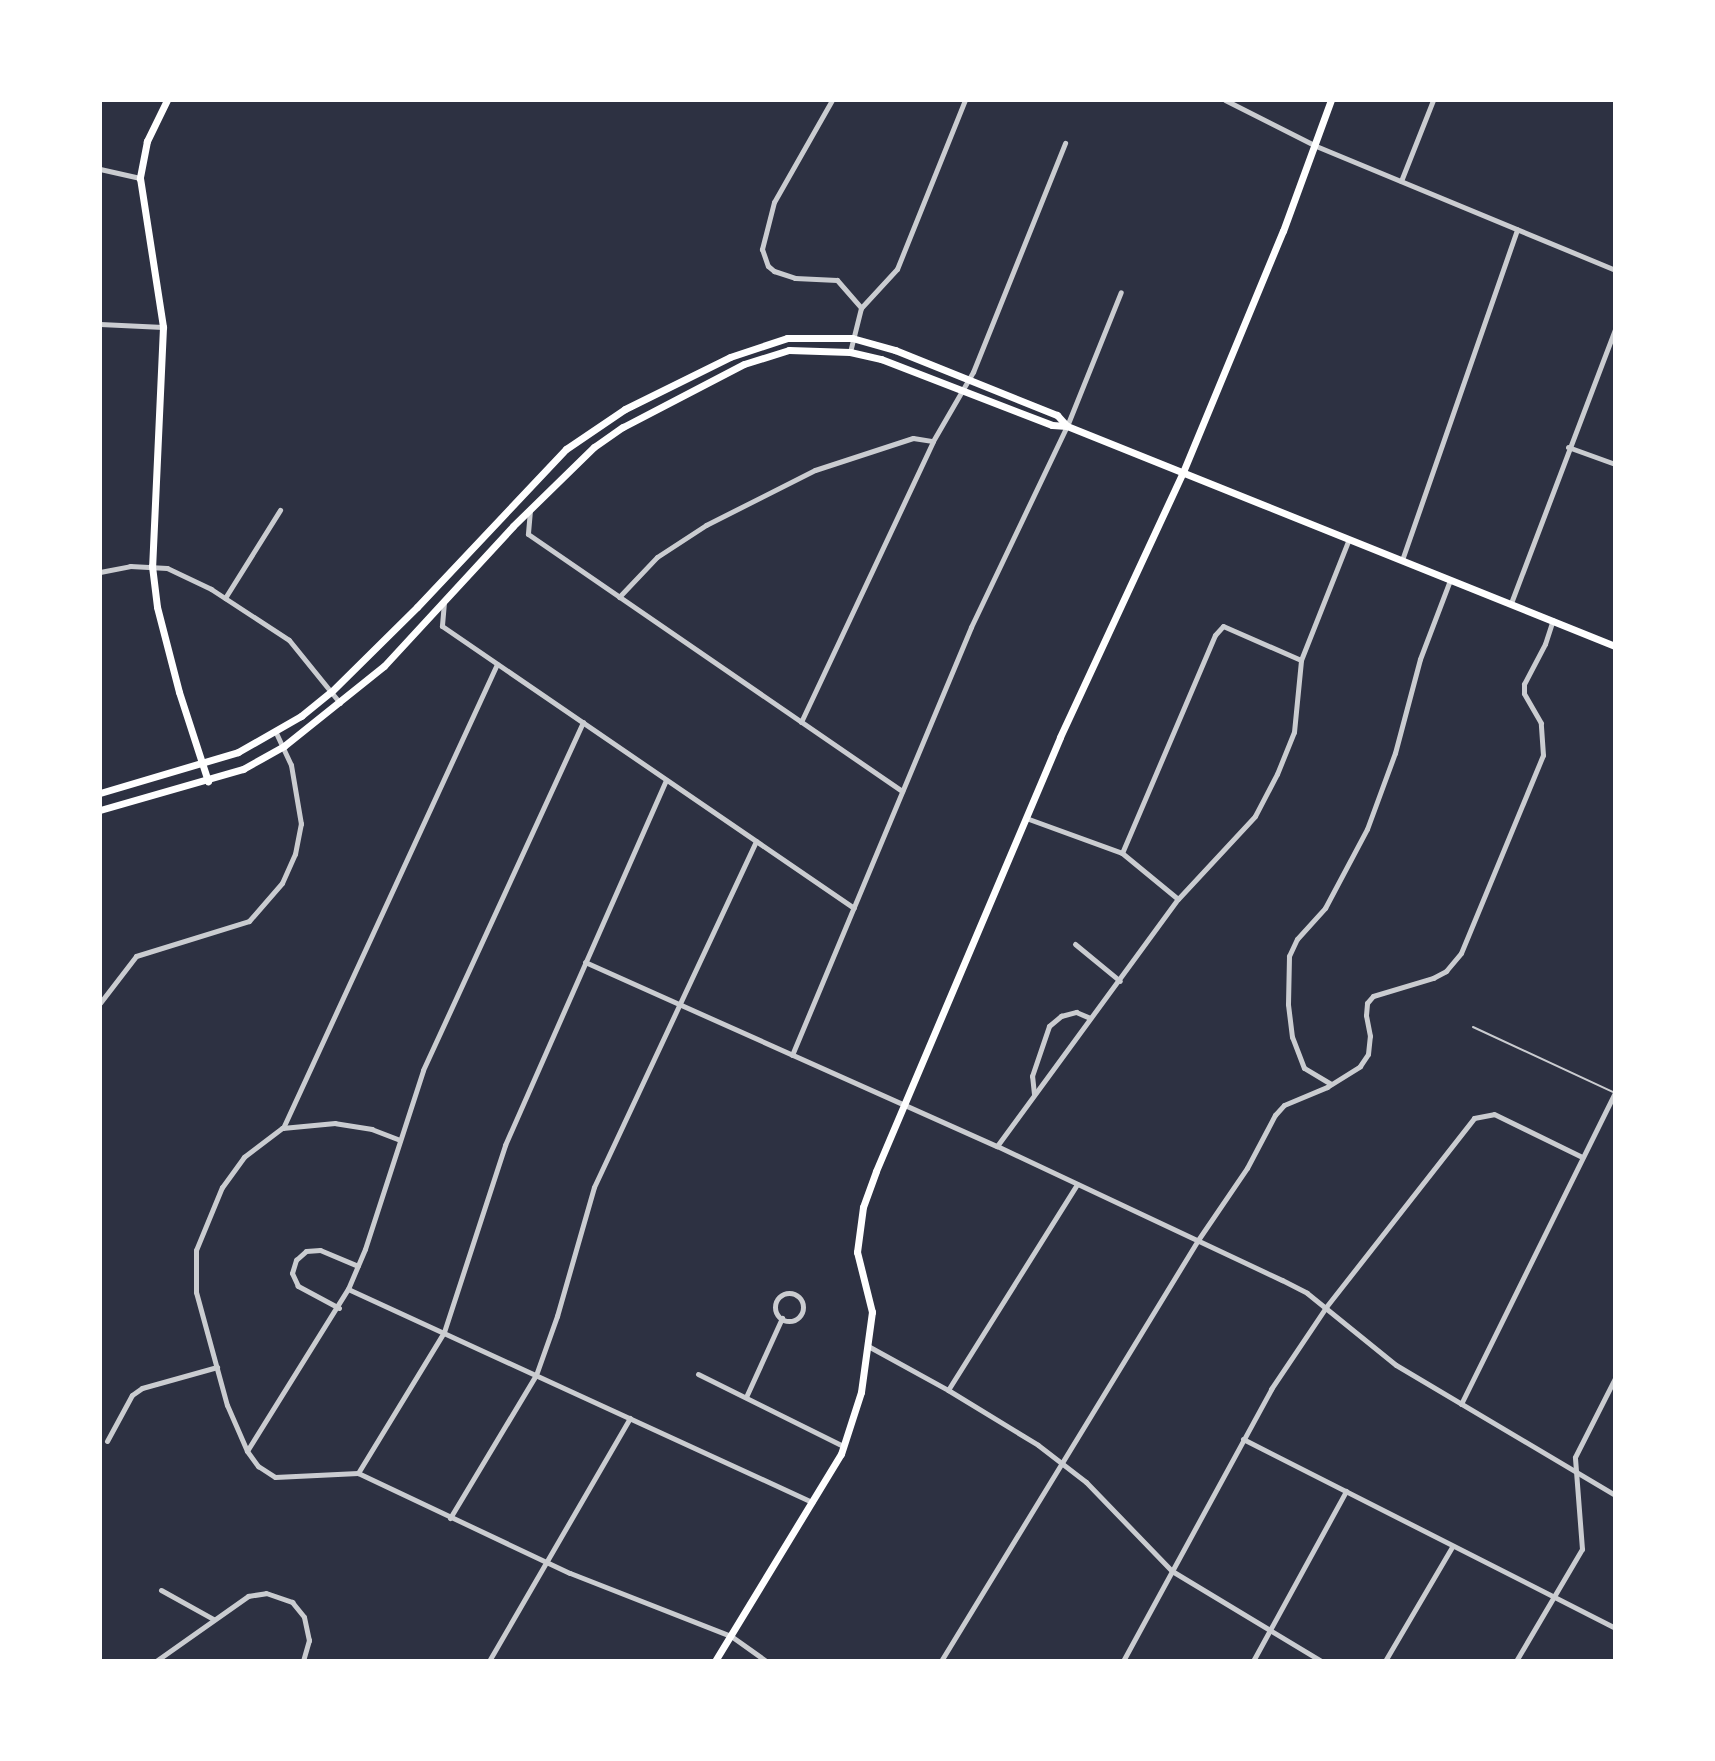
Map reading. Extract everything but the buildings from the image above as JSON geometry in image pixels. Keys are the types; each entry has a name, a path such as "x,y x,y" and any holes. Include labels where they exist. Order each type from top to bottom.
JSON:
{"main road":[{"path":"167,100 147,141 140,178 163,327 152,566 161,621 208,781"},
{"path":"715,1661 844,1446 861,1392 872,1312 857,1252 863,1207 1026,818 1183,472 1316,146 1331,100"},
{"path":"100,793 203,765 238,752 275,731 331,692 417,607 566,449 625,409 730,357 765,344 809,336 852,338 895,350 1057,415 1067,426"},
{"path":"100,810 243,769 284,746 384,666 573,465 623,427 744,364 789,350 850,352 881,359 1052,425 1067,426 1615,646"},
{"path":"503,516 513,526"},
{"path":"417,607 428,617"}],"street":[{"path":"832,100 774,202 762,249 768,266 774,271 795,278 837,280 861,308"},
{"path":"850,352 861,308 897,269 965,100"},
{"path":"1225,100 1316,146 1615,270"},
{"path":"1401,181 1433,100"},
{"path":"801,722 933,441 968,380 1065,143"},
{"path":"100,169 140,178"},
{"path":"1402,560 1517,229"},
{"path":"792,1055 971,627 1067,426 1121,292"},
{"path":"100,324 163,327"},
{"path":"1511,603 1615,329"},
{"path":"619,597 657,557 706,525 815,470 913,438 933,441"},
{"path":"1568,447 1615,464"},
{"path":"530,508 528,534 902,791"},
{"path":"225,598 280,510"},
{"path":"997,1146 1178,899 1255,816 1294,732 1301,660 1349,539"},
{"path":"100,572 130,566 152,566 179,573 225,598 289,640 340,704"},
{"path":"1331,1084 1304,1068 1292,1037 1288,1004 1289,956 1297,939 1325,908 1367,829 1395,753 1420,659 1451,579"},
{"path":"444,599 442,626 854,908"},
{"path":"941,1661 1198,1240 1247,1168 1275,1115 1284,1105 1331,1084 1360,1066 1368,1054 1367,1003 1373,996 1414,986 1446,971 1467,942 1543,755 1541,723 1524,693 1524,684 1545,644 1553,620"},
{"path":"1122,853 1215,635 1223,626 1301,660"},
{"path":"497,664 282,1128 235,1167 222,1187 196,1250 196,1292 235,1429 258,1466 275,1477 358,1473 546,1562 731,1636 766,1661"},
{"path":"247,1451 339,1308 348,1289 423,1070 583,722"},
{"path":"100,1003 136,956 249,921 282,883 295,854 301,824 284,746 275,731"},
{"path":"358,1473 444,1332 505,1145 666,780"},
{"path":"1026,818 1122,853 1178,899"},
{"path":"450,1518 536,1375 557,1316 594,1187 756,841"},
{"path":"1075,944 1120,981"},
{"path":"585,962 997,1146 1282,1280 1326,1307 1396,1365 1615,1495"},
{"path":"1034,1095 1032,1076 1049,1026 1076,1012 1090,1018"},
{"path":"1461,1404 1614,1092"},
{"path":"1123,1661 1243,1439 1326,1307 1474,1118 1494,1114 1582,1157"},
{"path":"282,1128 335,1123 372,1129 400,1140"},
{"path":"948,1390 1077,1184"},
{"path":"339,1308 298,1286 292,1273 296,1260 306,1251 320,1250 358,1266"},
{"path":"348,1289 812,1503"},
{"path":"784,1294 794,1294 802,1302 803,1311 795,1319 782,1318 776,1312 776,1301 784,1294"},
{"path":"746,1397 782,1318"},
{"path":"868,1346 948,1390 1063,1463 1172,1571 1321,1661"},
{"path":"107,1441 132,1395 142,1388 217,1367"},
{"path":"698,1374 844,1446"},
{"path":"1516,1661 1556,1599 1582,1549 1575,1457 1614,1383"},
{"path":"489,1661 630,1418"},
{"path":"1243,1439 1615,1628"},
{"path":"1253,1661 1346,1491"},
{"path":"1385,1661 1452,1547"},
{"path":"161,1590 213,1619"},
{"path":"156,1661 248,1596 266,1593 284,1597 299,1609 308,1626 309,1640 303,1661"}],"lane":[{"path":"1473,1027 1614,1092"}]}
